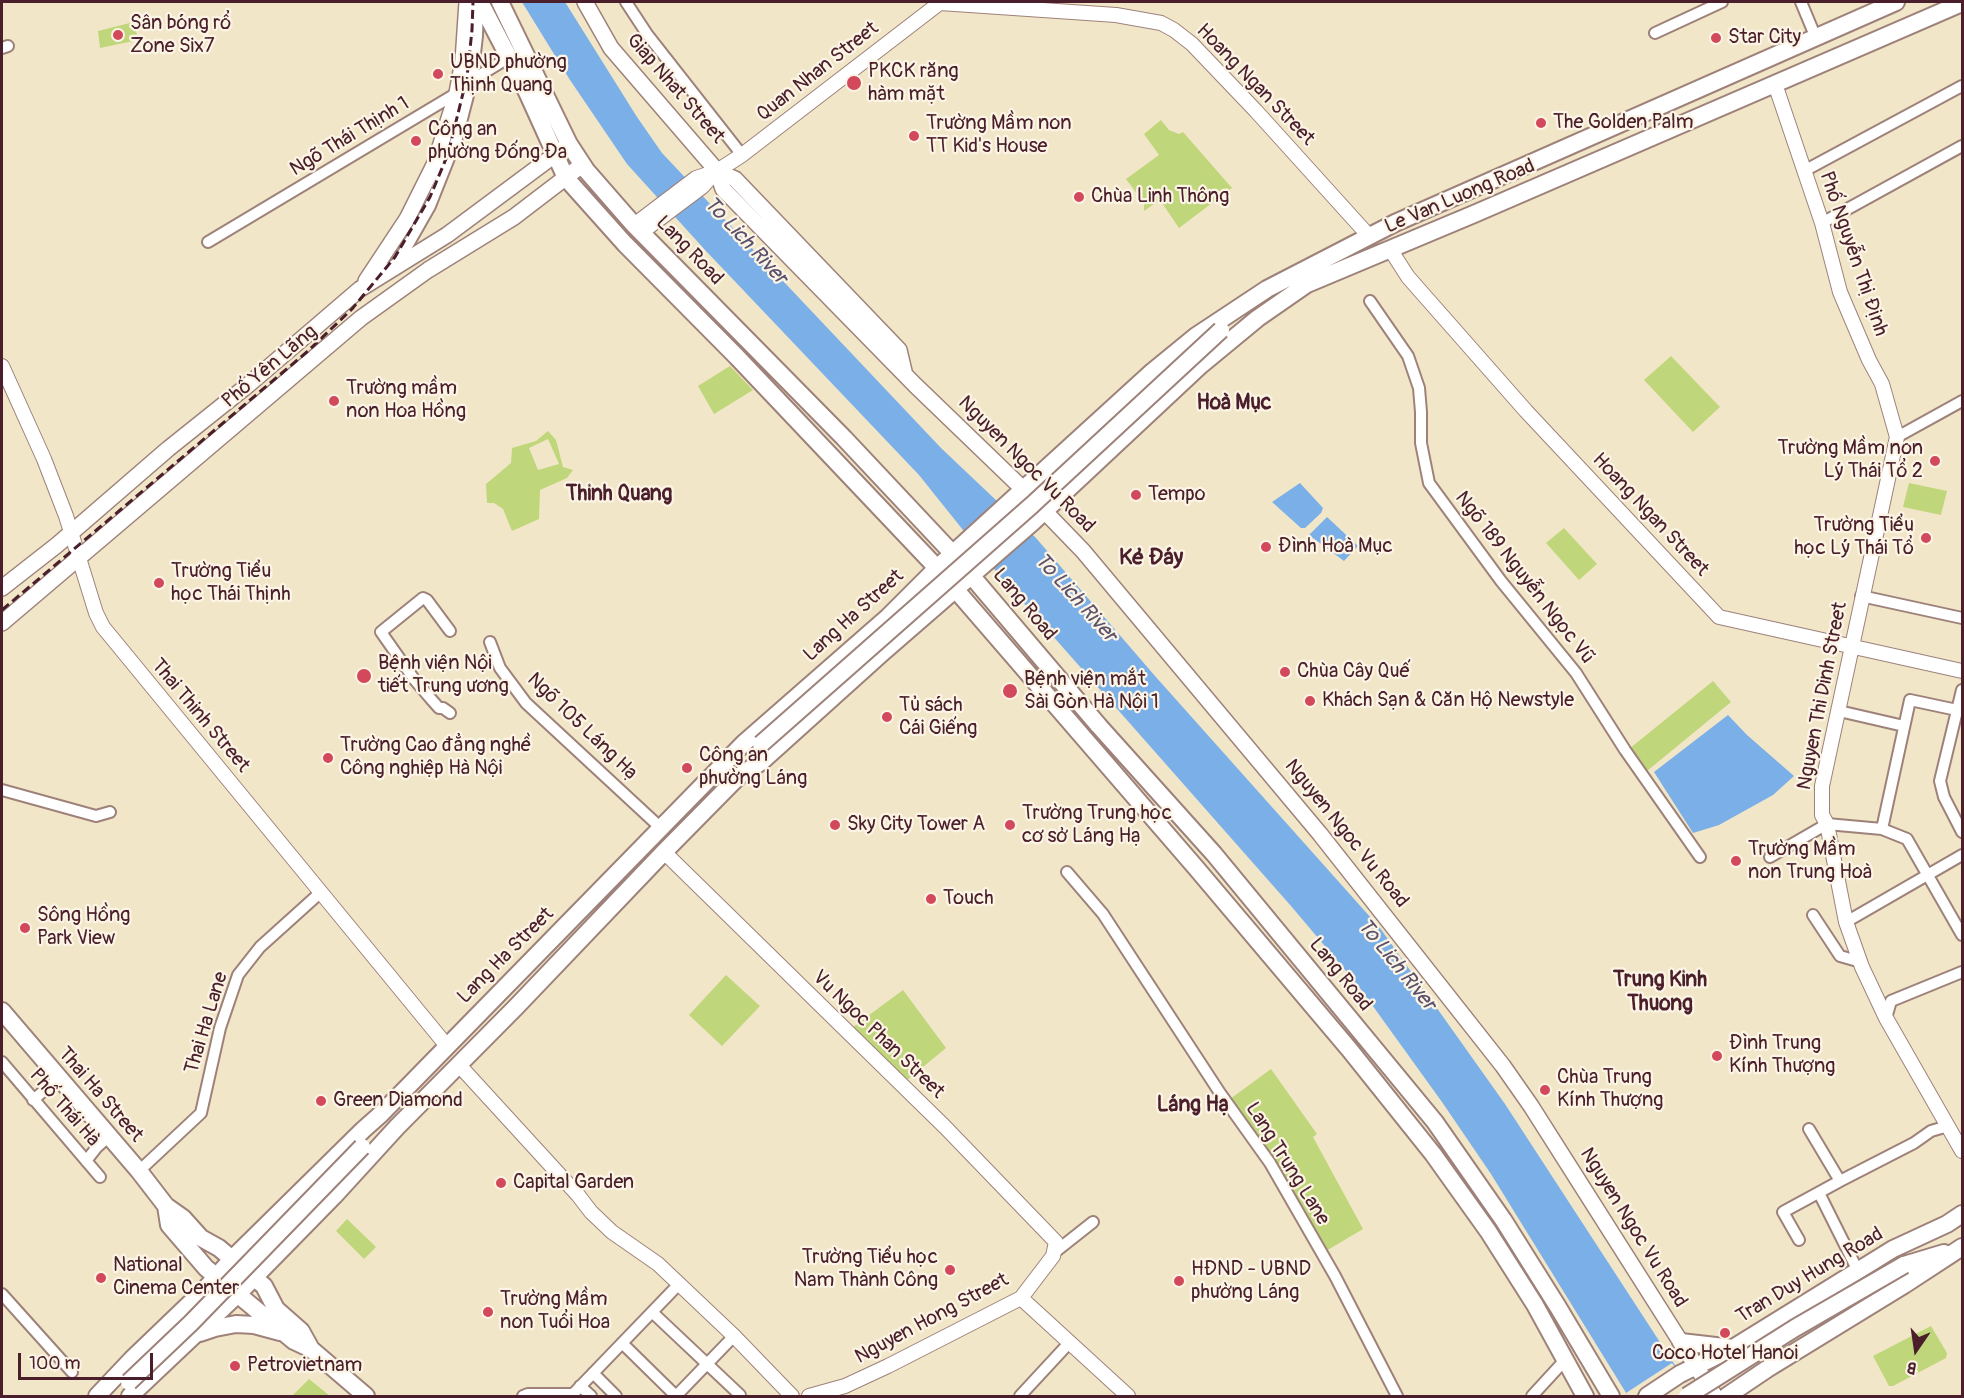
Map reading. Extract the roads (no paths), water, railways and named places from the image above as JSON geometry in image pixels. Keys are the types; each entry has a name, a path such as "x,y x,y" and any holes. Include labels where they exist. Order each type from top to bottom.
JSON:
{"main road":[{"path":"360,288 390,246 422,193 435,164 457,93 463,61 467,2"},
{"name":"Lang Road","path":"479,2 527,92 566,178 625,244 707,326 937,568 1349,1049 1465,1197 1535,1305 1566,1359 1582,1394"},
{"name":"Lang Road","path":"500,2 569,144 582,165 643,225 720,313 844,438 953,554 1286,941 1435,1122 1516,1240 1611,1396"},
{"name":"Giap Nhat Street","path":"585,2 611,48 717,171"},
{"name":"Le Van Luong Road","path":"953,554 1164,362 1196,336 1292,274 1515,168 1896,2"},
{"name":"Le Van Luong Road","path":"972,576 1039,517 1201,365 1258,318 1307,284 1962,3"},
{"path":"1666,104 1679,126"},
{"name":"Phố Yên Lãng","path":"2,588 71,533 360,288 447,235 569,144"},
{"name":"Phố Yên Lãng","path":"2,623 381,302 514,217 582,165"},
{"name":"Nguyen Ngoc Vu Road","path":"717,171 735,179 899,350 905,374 1039,517 1083,551 1320,834 1503,1066 1531,1106 1715,1396"},
{"path":"726,764 761,744 1032,505 1221,330 1245,303"},
{"path":"707,326 720,313"},
{"path":"1221,330 1258,318"},
{"path":"282,354 297,373"},
{"path":"1070,449 1089,470"},
{"name":"Lang Ha Street","path":"97,1396 232,1259 381,1114 726,764 744,743 888,616 953,554"},
{"path":"118,1396 130,1389 194,1335 238,1294 334,1196 397,1127 740,776 761,762 972,576"},
{"path":"888,616 903,635"},
{"path":"740,776 761,744"},
{"path":"563,929 578,944"},
{"path":"1270,956 1286,941"},
{"name":"Thai Ha Street","path":"2,1011 166,1206 183,1218 201,1238 219,1248 264,1286 276,1308 301,1331 311,1349"},
{"path":"362,1147 376,1127 381,1114"},
{"path":"108,1396 130,1389 362,1147 382,1132 397,1127"},
{"name":"Thai Ha Street","path":"166,1206 169,1225 206,1268 285,1333"},
{"name":"Tran Duy Hung Road","path":"1647,1396 1680,1374 1732,1348 1893,1249 1947,1224 1962,1214"},
{"path":"1904,1265 1947,1224"},
{"path":"253,1239 273,1257"},
{"path":"1687,1396 1795,1328 1904,1265 1962,1247"},
{"path":"1727,1396 1962,1247"},
{"path":"188,1305 208,1322"},
{"path":"194,1335 236,1324 254,1325 285,1333 294,1341 311,1349 366,1396"},
{"path":"1681,1342 1732,1348 1730,1362 1732,1372 1739,1378 1750,1380"},
{"path":"1744,1396 1750,1380"}],"street":[{"path":"396,265 439,185 457,138 472,80 479,2"},
{"path":"626,2 647,34 742,155"},
{"name":"Quan Nhan Street","path":"643,225 699,182 742,155 940,2"},
{"name":"Hoang Ngan Street","path":"940,2 1116,15 1153,21 1174,30 1192,44 1256,111 1369,236"},
{"path":"1655,33 1722,2"},
{"path":"1801,2 1816,38"},
{"name":"Ngõ Thái Thịnh 1","path":"208,242 457,93 472,80 508,58"},
{"name":"Phố Nguyễn Thị Định","path":"1775,84 1822,223 1840,292 1869,360 1882,384 1897,436"},
{"path":"1804,171 1962,86"},
{"path":"1822,223 1962,146"},
{"name":"Hoang Ngan Street","path":"1390,249 1408,277 1527,411 1719,617 1962,671"},
{"name":"Ngõ 189 Nguyễn Ngọc Vũ","path":"1370,301 1408,356 1419,388 1421,443 1429,483 1501,581 1576,673 1625,750 1701,857"},
{"name":"Thai Thinh Street","path":"2,366 44,459 80,558 96,613 103,627 447,1046"},
{"path":"1897,436 1962,401"},
{"name":"Nguyen Thi Dinh Street","path":"1897,436 1822,786 1822,815 1827,824 1846,922 1861,962 1886,1018 1962,1151"},
{"path":"1861,596 1962,618"},
{"path":"450,631 427,600 423,598 381,632 425,692 439,708 450,713"},
{"name":"Ngõ 105 Láng Hạ","path":"490,642 500,668 526,703 662,829"},
{"path":"1962,690 1940,782 1944,797 1962,831"},
{"path":"1882,829 1910,700 1957,710"},
{"path":"1839,711 1904,726"},
{"path":"2,790 96,816 110,812"},
{"path":"1770,857 1827,824 1882,829 1907,839 1962,935"},
{"name":"Vu Ngoc Phan Street","path":"664,852 966,1148 1052,1236 1056,1242 1055,1252"},
{"path":"1846,922 1962,855"},
{"name":"Lang Trung Lane","path":"1067,872 1103,914 1220,1094 1270,1163 1335,1276 1396,1396"},
{"name":"Thai Ha Lane","path":"139,1172 201,1113 208,1072 238,975 260,946 321,892"},
{"path":"1813,915 1840,956 1861,962"},
{"path":"1886,1018 1891,1001 1962,972"},
{"name":"Phố Thái Hà","path":"2,1062 100,1177"},
{"path":"459,1065 597,1218 612,1232 658,1264 734,1336 792,1396"},
{"path":"33,1100 58,1079"},
{"path":"1798,1240 1783,1212 1914,1143 1931,1131 1948,1126"},
{"path":"1809,1129 1840,1181"},
{"path":"86,1161 108,1137"},
{"path":"1819,1193 1858,1271"},
{"path":"1055,1252 1093,1222"},
{"name":"Nguyen Hong Street","path":"810,1396 844,1386 888,1366 1021,1298 1055,1252"},
{"path":"523,1396 573,1394 679,1284"},
{"path":"2,1294 72,1372"},
{"path":"1021,1298 1128,1396"},
{"path":"652,1312 739,1396"},
{"path":"622,1343 676,1396 734,1336"},
{"path":"1020,1396 1070,1342"},
{"path":"1532,1396 1566,1359"},
{"path":"593,1373 616,1396"},
{"path":"580,1386 591,1396"}],"water":[{"name":"To Lich River","path":"522,2 565,2 662,153 941,448 1036,538 1155,676 1380,928 1505,1104 1695,1396 1628,1396 1491,1174 1357,984 999,575 919,475 706,251 627,164 570,80"},
{"path":"1300,483 1323,508 1321,513 1305,528 1301,528 1272,502"},
{"path":"1327,517 1358,546 1344,561 1309,535"},
{"path":"1728,715 1794,776 1773,795 1719,825 1693,833 1654,772"}],"railway":[{"path":"2,610 308,351 352,309 395,257 430,197 448,154 467,77 473,2"}],"place":[{"name":"Sân bóng rổ Zone Six7","path":"118,35"},
{"name":"Star City","path":"1716,38"},
{"name":"UBND phường Thịnh Quang","path":"438,74"},
{"name":"PKCK răng hàm mặt","path":"854,83"},
{"name":"The Golden Palm","path":"1541,123"},
{"name":"Trường Mầm non TT Kid's House","path":"914,136"},
{"name":"Công an phường Đống Đa","path":"416,141"},
{"name":"Chùa Linh Thông","path":"1079,197"},
{"name":"Trường mầm non Hoa Hồng","path":"334,401"},
{"name":"Trường Mầm non Lý Thái Tổ 2","path":"1935,461"},
{"name":"Tempo","path":"1136,495"},
{"name":"Trường Tiểu học Lý Thái Tổ","path":"1926,538"},
{"name":"Đình Hoà Mục","path":"1266,547"},
{"name":"Trường Tiểu học Thái Thịnh","path":"159,583"},
{"name":"Chùa Cây Quế","path":"1285,672"},
{"name":"Bệnh viện Nội tiết Trung ương","path":"364,676"},
{"name":"Bệnh viện mắt Sài Gòn Hà Nội 1","path":"1010,691"},
{"name":"Khách Sạn & Căn Hộ Newstyle","path":"1310,701"},
{"name":"Tủ sách Cái Giếng","path":"887,717"},
{"name":"Trường Cao đẳng nghề Công nghiệp Hà Nội","path":"328,758"},
{"name":"Công an phường Láng","path":"687,768"},
{"name":"Sky City Tower A","path":"835,825"},
{"name":"Trường Trung học cơ sở Láng Hạ","path":"1010,825"},
{"name":"Trường Mầm non Trung Hoà","path":"1736,861"},
{"name":"Touch","path":"931,899"},
{"name":"Sông Hồng Park View","path":"25,928"},
{"name":"Đình Trung Kính Thượng","path":"1717,1056"},
{"name":"Chùa Trung Kính Thượng","path":"1545,1090"},
{"name":"Green Diamond","path":"321,1101"},
{"name":"Capital Garden","path":"501,1183"},
{"name":"Trường Tiểu học Nam Thành Công","path":"950,1270"},
{"name":"National Cinema Center","path":"101,1278"},
{"name":"HĐND - UBND phường Láng","path":"1179,1281"},
{"name":"Trường Mầm non Tuổi Hoa","path":"488,1312"},
{"name":"Coco Hotel Hanoi","path":"1725,1333"},
{"name":"Petrovietnam","path":"235,1366"}],"district":[{"name":"Hoà Mục","path":"1234,404"},
{"name":"Thinh Quang","path":"619,495"},
{"name":"Kẻ Đáy","path":"1151,558"},
{"name":"Trung Kinh Thuong","path":"1660,993"},
{"name":"Láng Hạ","path":"1193,1106"}]}
